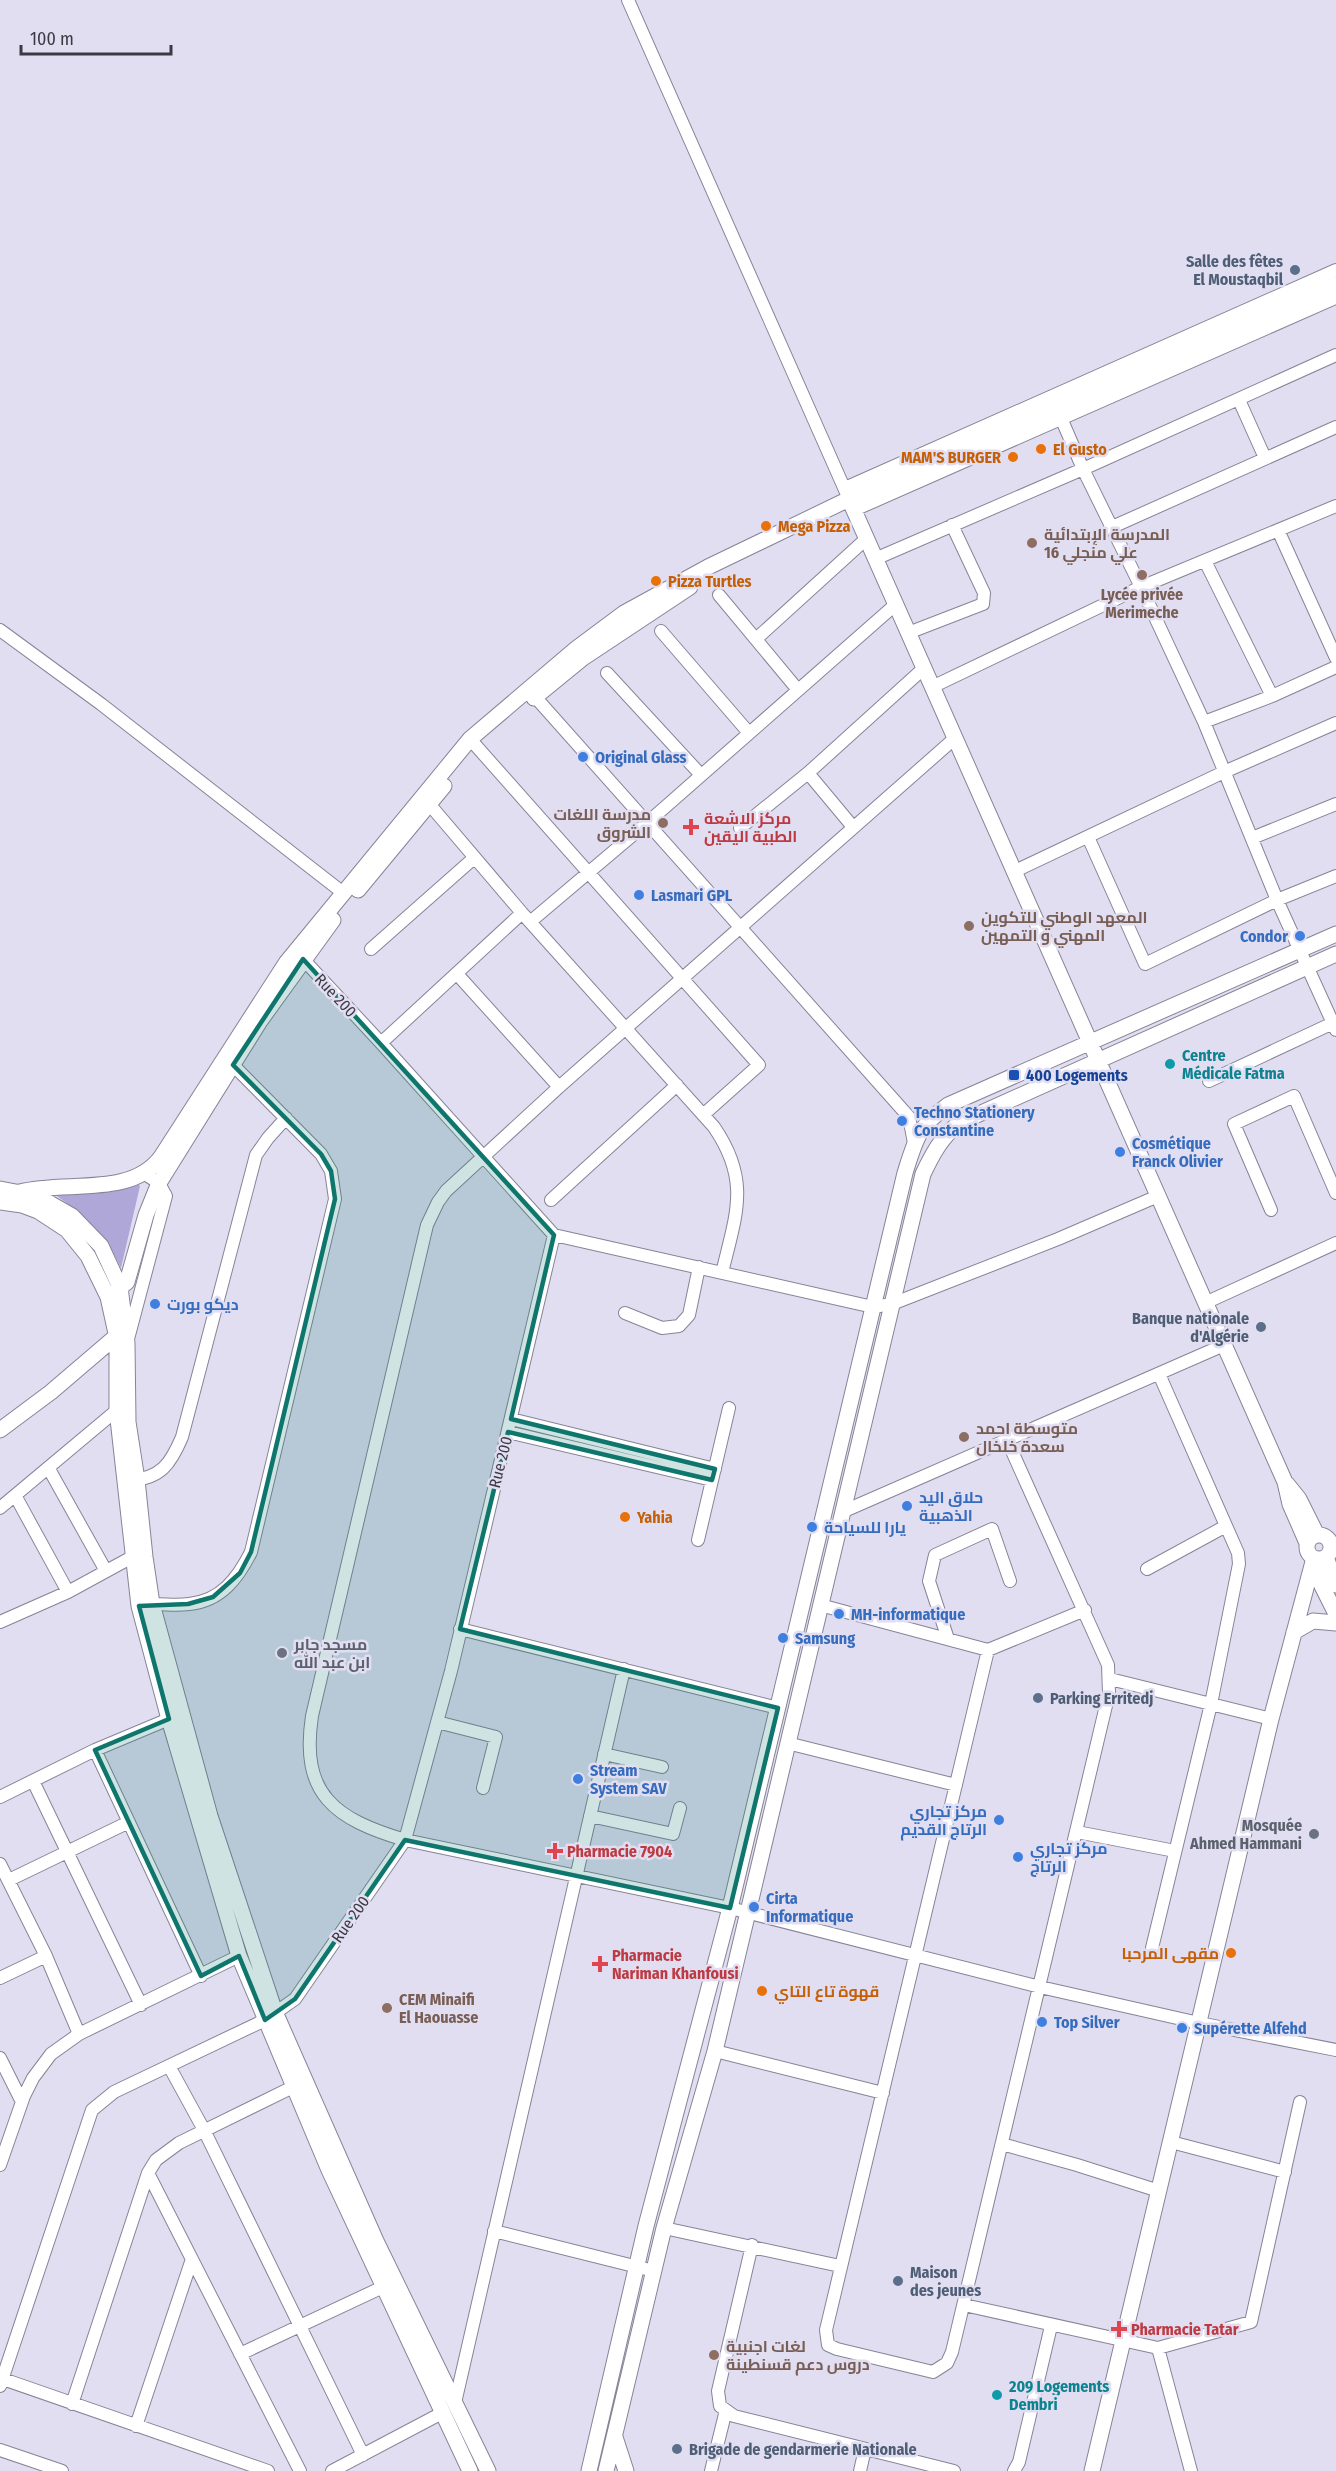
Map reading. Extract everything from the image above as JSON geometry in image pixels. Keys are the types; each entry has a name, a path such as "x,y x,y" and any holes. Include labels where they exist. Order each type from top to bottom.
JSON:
{"main road":[{"path":"20,1192 40,1188 123,1182 145,1174 161,1157 286,963 342,892 474,742 624,613 708,567 849,499 1336,284"},
{"path":"1056,407 1336,297"},
{"path":"849,499 1285,1482 1290,1504 1323,1545 1336,1585"},
{"path":"114,1292 127,1282 146,1215 159,1183 260,1021 303,959 429,805 474,742"},
{"path":"593,2468 637,2267 730,1908 914,1143 927,1121 948,1105 1336,934"},
{"path":"606,2471 664,2228 715,2051 923,1174 934,1151 944,1136 959,1123 1336,954"},
{"path":"0,1189 20,1192 49,1201 82,1225 100,1246 114,1292 123,1336 134,1556 169,1719 239,1956 488,2471"},
{"path":"0,1202 38,1211 67,1230 114,1292"},
{"path":"123,1336 117,1410 131,1480 146,1605 270,2016 329,2170 470,2471"},
{"path":"0,1430 123,1336"},
{"path":"1323,1545 1322,1586 1336,1614"},
{"path":"1092,2471 1271,1719 1294,1632 1323,1545"},
{"path":"1294,1632 1313,1621 1336,1623"},
{"path":"614,2433 626,2471"}],"street":[{"path":"628,0 849,499"},
{"path":"1209,1081 1334,1026 1277,900 1204,722 1141,586 1110,528 1056,407 1336,270"},
{"path":"874,559 1083,469 1336,355"},
{"path":"1239,400 1266,458"},
{"path":"1110,528 1336,427"},
{"path":"932,687 1141,586 1336,506"},
{"path":"908,633 983,604 984,593 952,525"},
{"path":"1278,530 1336,658"},
{"path":"756,639 866,539"},
{"path":"1205,561 1272,696"},
{"path":"719,595 798,690"},
{"path":"381,1043 457,974 647,823 895,605"},
{"path":"0,630 101,704 342,892"},
{"path":"661,631 749,733"},
{"path":"1204,722 1272,696 1336,667"},
{"path":"740,828 808,772 923,669"},
{"path":"607,673 701,775"},
{"path":"532,693 909,1117 914,1143"},
{"path":"1013,872 1224,772 1336,723"},
{"path":"954,739 559,1087 446,1191 438,1202 427,1226 309,1736 311,1770 320,1789 349,1819 368,1829 405,1840 730,1908 1040,1987 1198,2023 1336,2050"},
{"path":"474,742 759,1065 703,1115"},
{"path":"808,772 853,827"},
{"path":"1252,838 1336,804"},
{"path":"429,805 526,918 677,1085 726,1144 737,1176 738,1200 722,1272"},
{"path":"1088,837 1145,964 1277,900 1336,876"},
{"path":"371,950 474,858"},
{"name":"Rue 200","path":"1,2381 92,2110 114,2092 270,2016 295,1999 405,1840 460,1629 554,1235 303,959"},
{"path":"457,974 559,1087"},
{"path":"146,1605 188,1604 213,1597 228,1587 240,1573 251,1552 335,1199 331,1171 321,1154 233,1065"},
{"path":"551,1200 677,1085"},
{"path":"1271,1210 1234,1124 1294,1096 1336,1193"},
{"path":"909,1117 934,1115"},
{"path":"131,1480 166,1468 182,1437 254,1164 261,1147 286,1118"},
{"path":"123,1336 166,1200 166,1192 159,1183 145,1174"},
{"path":"554,1235 873,1307 892,1304 1058,1239 1158,1196"},
{"path":"1204,1303 1336,1243"},
{"path":"625,1313 662,1328 679,1326 689,1315 699,1267"},
{"path":"842,1512 1224,1345"},
{"path":"1152,1948 1211,1704 1239,1564 1238,1553 1159,1374"},
{"path":"698,1540 729,1408"},
{"path":"0,1508 16,1497 117,1410"},
{"path":"511,1419 714,1475"},
{"path":"508,1432 714,1475"},
{"path":"988,1650 826,2330 828,2345 837,2349 933,2372 940,2369 950,2358 1109,1693 1108,1665 1007,1440"},
{"path":"49,1469 106,1571"},
{"path":"16,1497 68,1592"},
{"path":"1147,1569 1226,1526"},
{"path":"948,1639 929,1581 935,1555 992,1529 1011,1581"},
{"path":"0,1622 68,1592 134,1556"},
{"path":"820,1605 988,1650 1085,1610"},
{"path":"460,1629 778,1708"},
{"path":"454,2403 624,1669"},
{"path":"1110,1679 1271,1719"},
{"path":"0,1797 95,1750 169,1719"},
{"path":"437,1722 496,1737 483,1788"},
{"path":"787,1743 956,1785"},
{"path":"95,1750 201,1976"},
{"path":"604,1754 662,1767"},
{"path":"33,1781 141,2005"},
{"path":"590,1816 673,1834 680,1808"},
{"path":"9,1880 129,1822"},
{"path":"1077,1832 1175,1851"},
{"path":"0,1864 46,1956 79,2034"},
{"path":"0,1978 46,1956"},
{"path":"0,2165 22,2102 41,2065 51,2054 79,2034 239,1956"},
{"path":"715,2051 883,2093"},
{"path":"0,2058 22,2102"},
{"path":"169,2066 204,2130 363,2454"},
{"path":"72,2404 148,2173 156,2160 165,2152 204,2130 295,2086"},
{"path":"963,2306 1158,2349 1251,2322 1300,2102"},
{"path":"1171,2142 1285,2172"},
{"path":"1002,2144 1077,2164 1159,2191"},
{"path":"148,2173 300,2471"},
{"path":"664,2228 752,2245 840,2266"},
{"path":"494,2231 654,2271"},
{"path":"752,2245 718,2391 720,2406 735,2416 954,2471"},
{"path":"136,2426 192,2259"},
{"path":"240,2354 383,2287"},
{"path":"1014,2471 1019,2462 1051,2326"},
{"path":"1158,2349 1191,2471"},
{"path":"1,2381 268,2471"},
{"path":"711,2471 726,2410"},
{"path":"332,2471 442,2413"},
{"path":"860,2471 865,2449"},
{"path":"0,2450 62,2471"}],"highlighted area":[{"path":"303,959 554,1235 511,1419 715,1469 712,1480 508,1432 460,1629 778,1708 730,1908 405,1840 295,1999 265,2020 239,1956 201,1976 95,1750 169,1719 139,1606 188,1604 213,1597 240,1573 251,1552 335,1199 331,1171 321,1154 233,1065"}],"shaded area":[{"path":"137,1183 140,1186 121,1268 93,1225 53,1193"}],"place":[{"name":"Salle des fêtes El Moustaqbil","path":"1295,270"},
{"name":"El Gusto","path":"1041,449"},
{"name":"MAM'S BURGER","path":"1013,457"},
{"name":"Mega Pizza","path":"766,526"},
{"name":"المدرسة الإبتدائية علي منجلي 16","path":"1032,543"},
{"name":"Lycée privée Merimeche","path":"1142,575"},
{"name":"Pizza Turtles","path":"656,581"},
{"name":"Original Glass","path":"583,757"},
{"name":"مدرسة اللغات الشروق","path":"663,823"},
{"name":"مركز الاشعة الطبية اليقين","path":"691,827"},
{"name":"Lasmari GPL","path":"639,895"},
{"name":"المعهد الوطني للتكوين المهني و التمهين","path":"969,926"},
{"name":"Condor","path":"1300,936"},
{"name":"Centre Médicale Fatma","path":"1170,1064"},
{"name":"400 Logements","path":"1014,1075"},
{"name":"Techno Stationery Constantine","path":"902,1121"},
{"name":"Cosmétique Franck Olivier","path":"1120,1152"},
{"name":"ديكو بورت","path":"155,1304"},
{"name":"Banque nationale d'Algérie","path":"1261,1327"},
{"name":"متوسطة احمد سعدة خلخال","path":"964,1437"},
{"name":"حلاق اليد الذهبية","path":"907,1506"},
{"name":"Yahia","path":"625,1517"},
{"name":"يارا للسياحة","path":"812,1527"},
{"name":"MH-informatique","path":"839,1614"},
{"name":"Samsung","path":"783,1638"},
{"name":"مسجد جابر ابن عبد الله","path":"282,1653"},
{"name":"Parking Erritedj","path":"1038,1698"},
{"name":"Stream System SAV","path":"578,1779"},
{"name":"مركز تجاري الرتاج القديم","path":"999,1820"},
{"name":"Mosquée Ahmed Hammani","path":"1314,1834"},
{"name":"Pharmacie 7904","path":"555,1851"},
{"name":"مركز تجاري الرتاج","path":"1018,1857"},
{"name":"Cirta Informatique","path":"754,1907"},
{"name":"مقهى المرحبا","path":"1231,1953"},
{"name":"Pharmacie Nariman Khanfousi","path":"600,1964"},
{"name":"قهوة تاع التاي","path":"762,1991"},
{"name":"CEM Minaifi El Haouasse","path":"387,2008"},
{"name":"Top Silver","path":"1042,2022"},
{"name":"Supérette Alfehd","path":"1182,2028"},
{"name":"Maison des jeunes","path":"898,2281"},
{"name":"Pharmacie Tatar","path":"1119,2329"},
{"name":"لغات اجنبية دروس دعم قسنطينة","path":"714,2355"},
{"name":"209 Logements Dembri","path":"997,2395"},
{"name":"Brigade de gendarmerie Nationale","path":"677,2449"}]}
